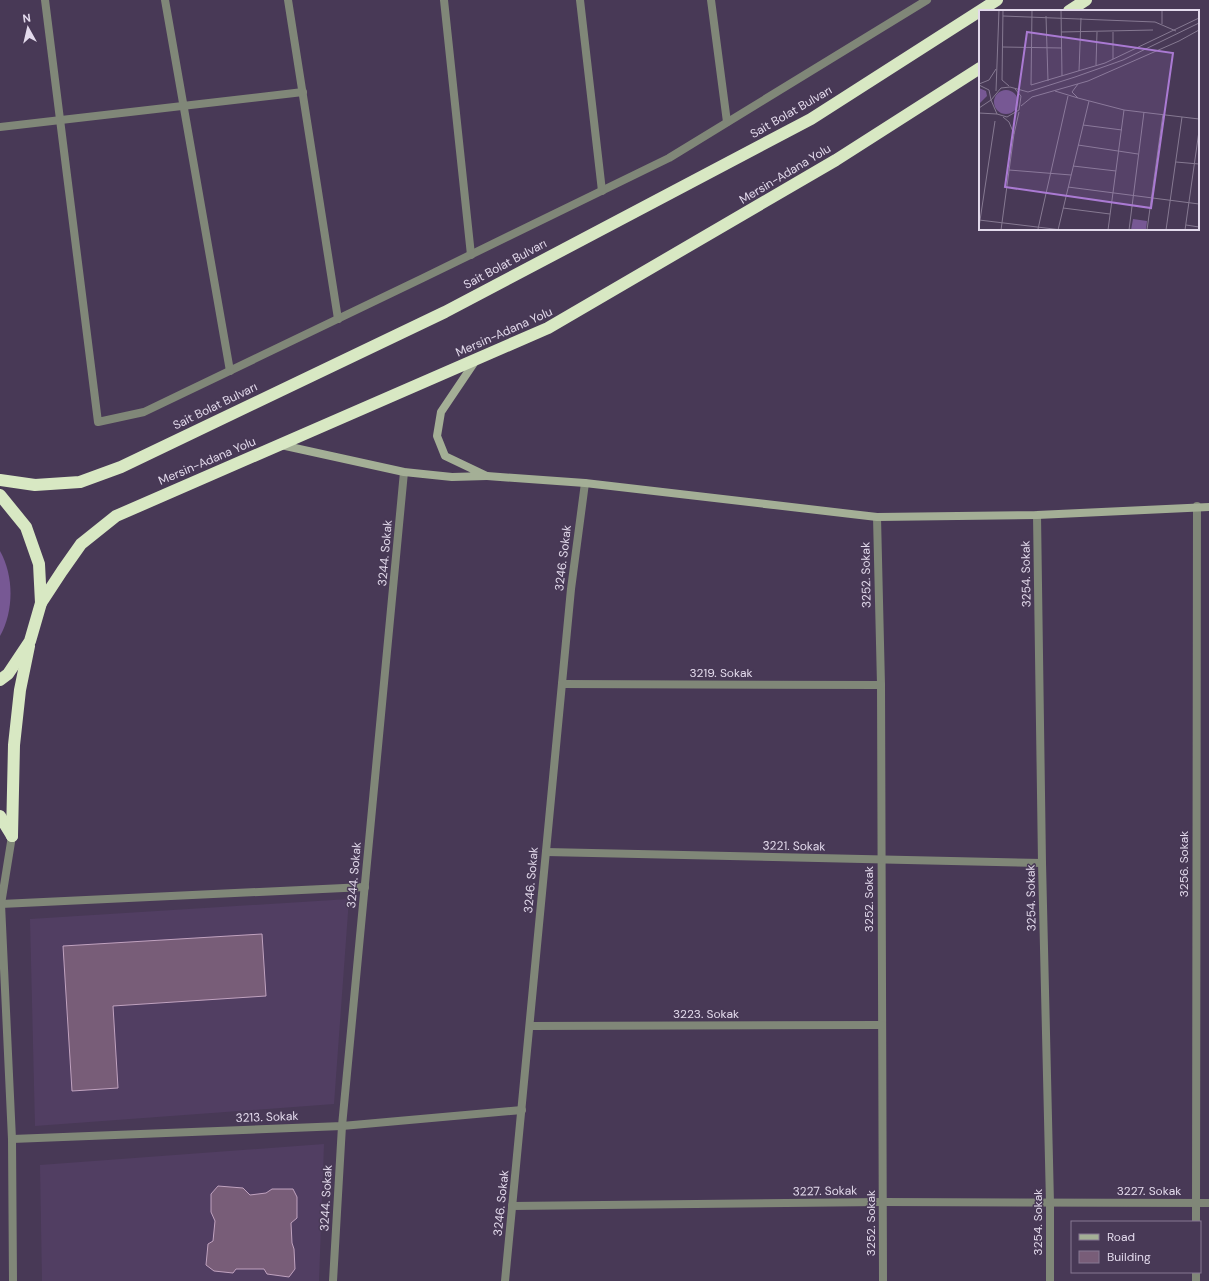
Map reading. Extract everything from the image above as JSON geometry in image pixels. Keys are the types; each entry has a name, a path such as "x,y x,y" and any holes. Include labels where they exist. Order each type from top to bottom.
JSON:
{"highway":[{"name":"Sait Bolat Bulvarı","path":"981,10 997,0"},
{"path":"1071,10 1086,0"},
{"name":"Sait Bolat Bulvarı","path":"0,480 35,485 80,482 121,467 423,322 812,119 979,12"},
{"name":"Mersin-Adana Yolu","path":"41,603 81,544 116,516 548,328 836,160 979,69"},
{"path":"0,495 26,527 39,564 41,603 30,641 20,690 14,745 12,836"},
{"path":"0,680 8,674 30,641"},
{"path":"0,816 12,836"}],"street":[{"path":"45,0 98,422 144,412 669,158 928,0"},
{"path":"165,0 230,371"},
{"path":"288,0 338,319"},
{"path":"444,0 471,255"},
{"path":"580,0 602,191"},
{"path":"711,0 727,122"},
{"path":"0,128 303,92"},
{"path":"476,360 440,412 436,436 445,456 487,476"},
{"path":"281,445 404,472 452,477 487,476 585,482 877,517 1037,515 1197,506 1209,507"},
{"name":"3244. Sokak","path":"333,1281 342,1126 404,472"},
{"name":"3246. Sokak","path":"505,1281 571,589 585,482"},
{"name":"3256. Sokak","path":"1196,1221 1197,506"},
{"name":"3254. Sokak","path":"1037,515 1042,863 1050,1203 1050,1281"},
{"name":"3252. Sokak","path":"877,517 881,686 883,1281"},
{"name":"3219. Sokak","path":"562,684 881,686"},
{"path":"12,836 2,904 12,1139 13,1281"},
{"name":"3221. Sokak","path":"546,852 1042,863"},
{"path":"2,904 365,887"},
{"name":"3223. Sokak","path":"530,1026 882,1025"},
{"name":"3213. Sokak","path":"12,1139 342,1126 522,1110"},
{"name":"3227. Sokak","path":"512,1206 882,1202 1209,1203"}],"shaded area":[{"path":"0,551 8,571 10,582 10,605 5,626 0,636"},
{"path":"349,899 334,1104 35,1126 30,919"},
{"path":"324,1144 319,1281 42,1281 40,1165"}],"building":[{"path":"262,934 266,996 113,1006 118,1088 72,1091 63,946"},
{"path":"218,1186 243,1188 250,1195 266,1193 272,1189 293,1189 297,1197 297,1218 291,1223 295,1269 289,1277 267,1274 264,1269 236,1269 233,1273 214,1271 206,1265 208,1244 213,1241 215,1221 211,1212 211,1194"}]}
